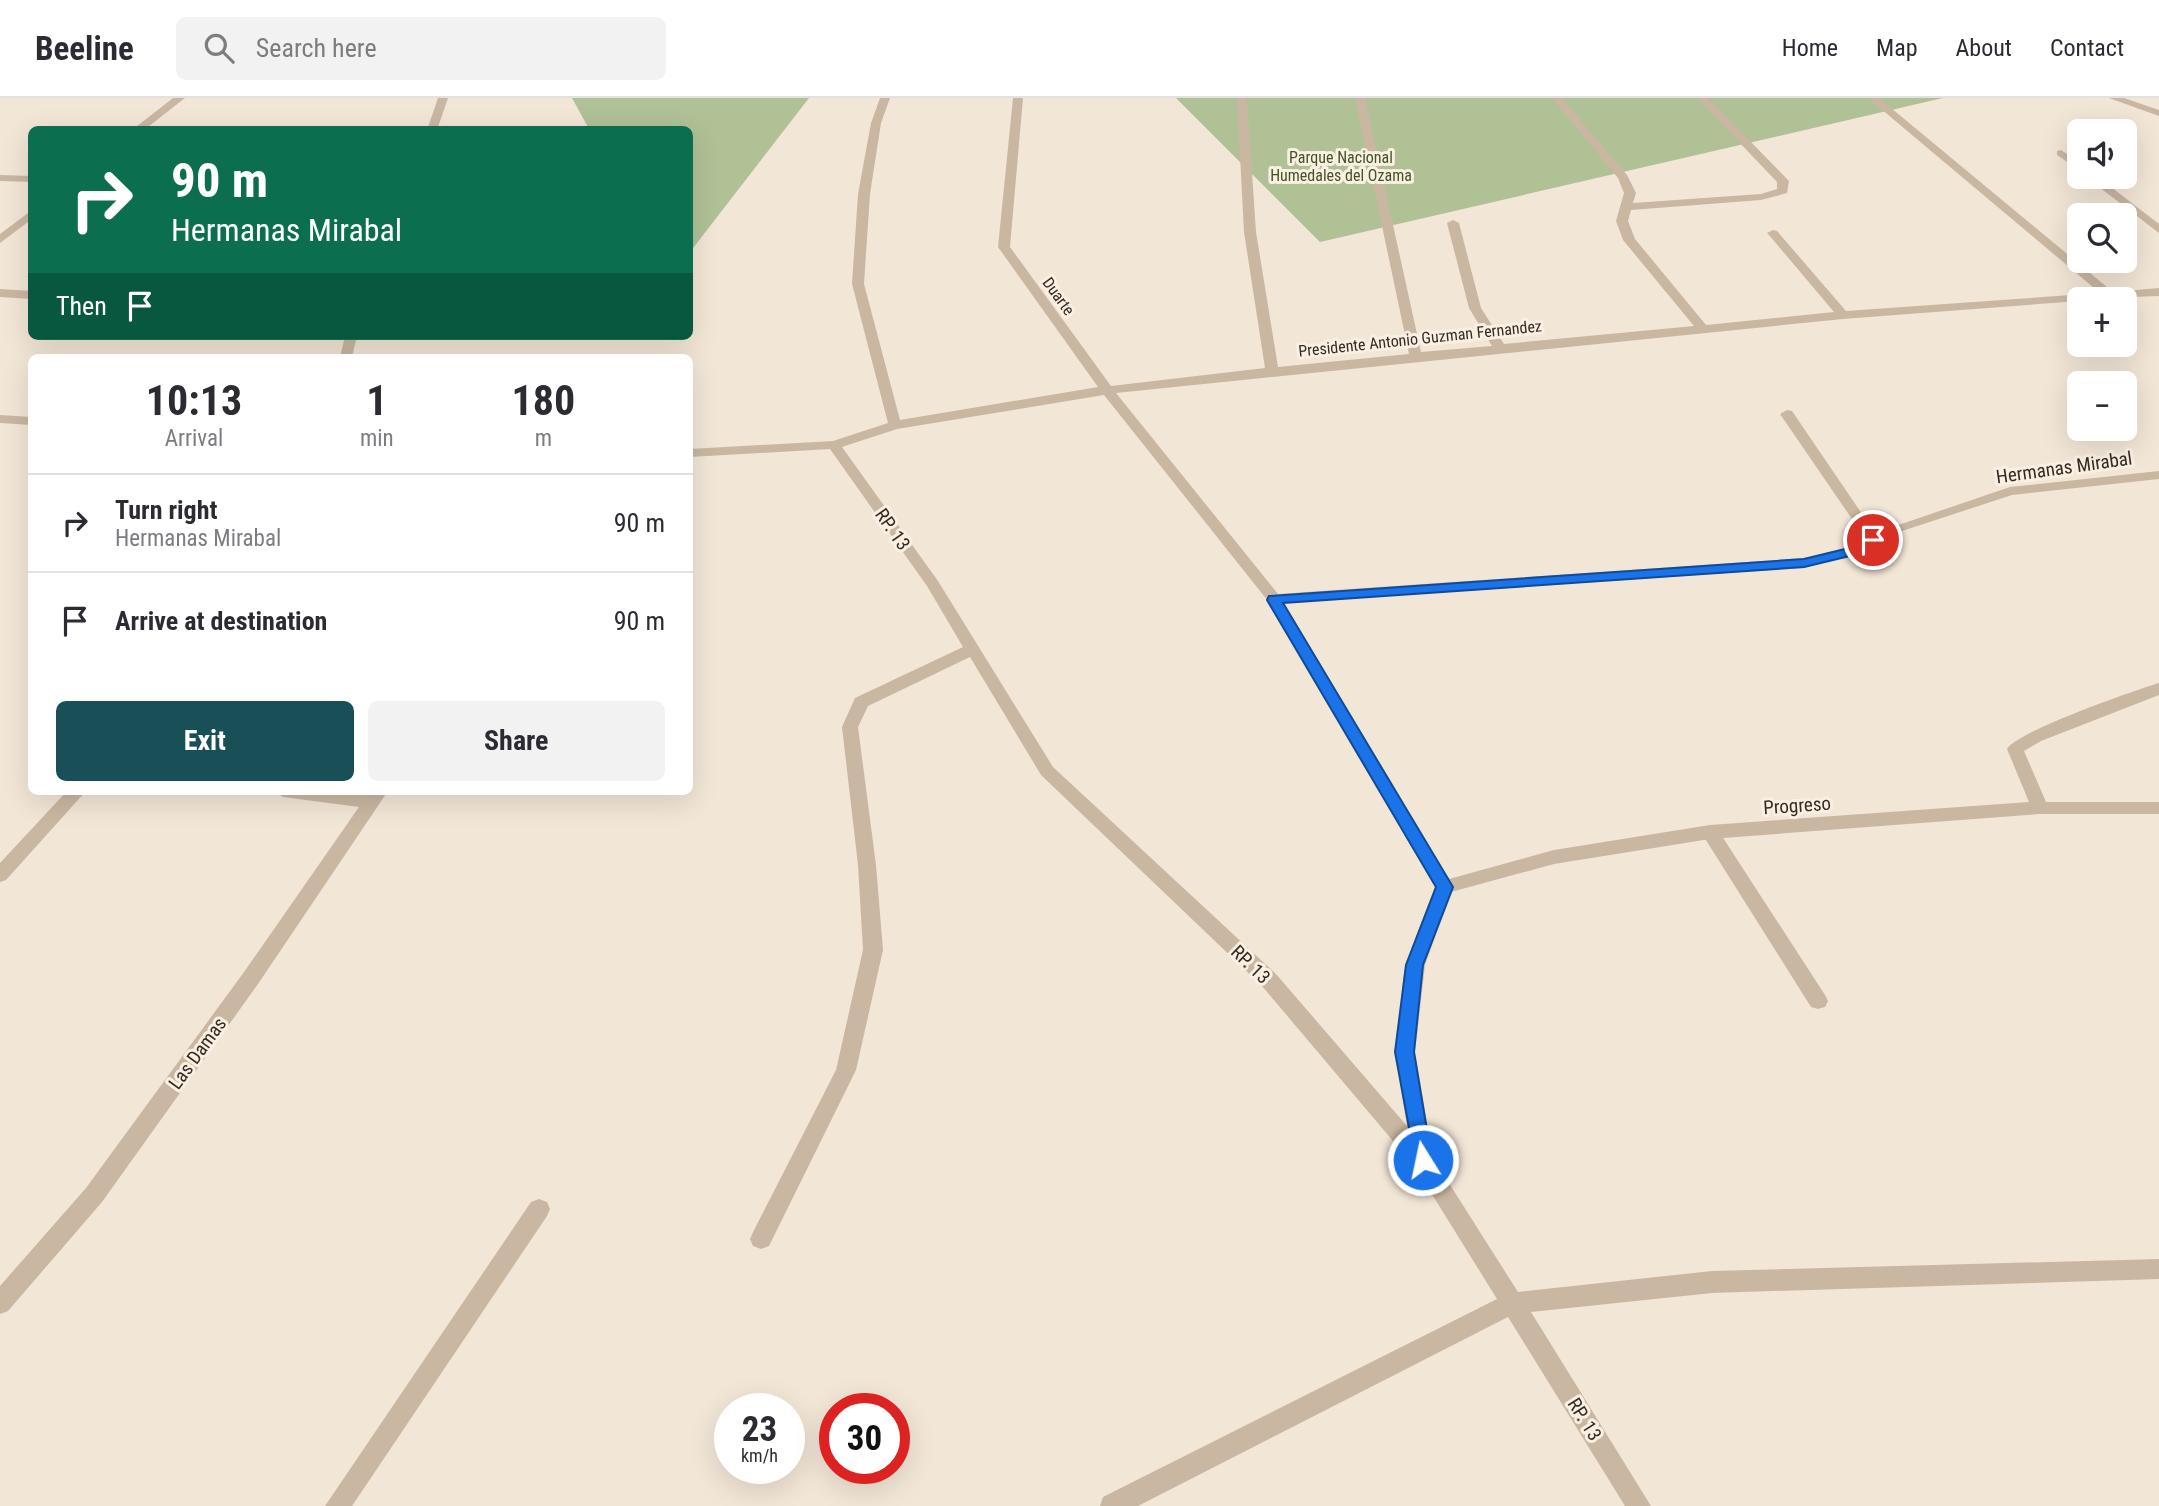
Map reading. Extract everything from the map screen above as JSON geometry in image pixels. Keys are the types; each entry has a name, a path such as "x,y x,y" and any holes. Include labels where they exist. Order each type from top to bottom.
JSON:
{"street":[{"path":"142,126 180,98"},
{"path":"433,126 443,98"},
{"path":"885,98 876,123 864,194 858,284 895,425"},
{"name":"Duarte","path":"1018,98 1004,247 1107,390 1274,600 1444,887"},
{"path":"1242,98 1250,232 1272,371"},
{"path":"1360,98 1416,357"},
{"path":"1557,98 1623,177 1630,193 1622,221 1629,240 1703,328"},
{"path":"1627,207 1761,197 1783,191 1783,181 1702,98"},
{"path":"1873,98 2100,287"},
{"path":"2114,98 2159,113"},
{"path":"2061,153 2067,158"},
{"path":"0,178 28,179"},
{"path":"2106,189 2159,230"},
{"path":"0,240 28,216"},
{"path":"1453,223 1475,308 1499,346"},
{"path":"1773,233 1843,315"},
{"name":"Presidente Antonio Guzman Fernandez","path":"2137,294 2159,292"},
{"path":"0,293 28,295"},
{"name":"Presidente Antonio Guzman Fernandez","path":"693,453 834,445 895,425 1107,390 1272,371 1499,346 1843,315 2067,299"},
{"path":"1787,414 1873,540"},
{"path":"0,419 28,421"},
{"name":"RP. 13","path":"834,445 933,584 1048,771 1269,980 1423,1160 1639,1506"},
{"name":"Hermanas Mirabal","path":"1274,600 1804,563 1853,551 1934,514 2010,491 2159,475"},
{"path":"761,1240 846,1070 873,950 867,865 850,727 861,702 973,649"},
{"path":"2040,808 2015,749 2035,737 2159,689"},
{"path":"0,875 73,795"},
{"path":"357,795 376,796"},
{"name":"Las Damas","path":"0,1303 94,1195 376,796"},
{"name":"Progreso","path":"1444,887 1554,856 1710,832 2040,808 2159,808"},
{"path":"1710,832 1818,1001"},
{"path":"1423,1160 1405,1052 1415,965 1444,887"},
{"path":"337,1506 539,1209"},
{"path":"1112,1506 1513,1303 1712,1282 2159,1269"}],"green space":[{"path":"572,98 809,98 693,248 693,126 587,126"},
{"name":"Parque Nacional Humedales del Ozama","path":"1176,98 1943,98 1320,242"}],"route":[{"path":"1423,1160 1405,1052 1415,965 1444,887 1274,600 1804,563 1853,551 1873,540"}]}
